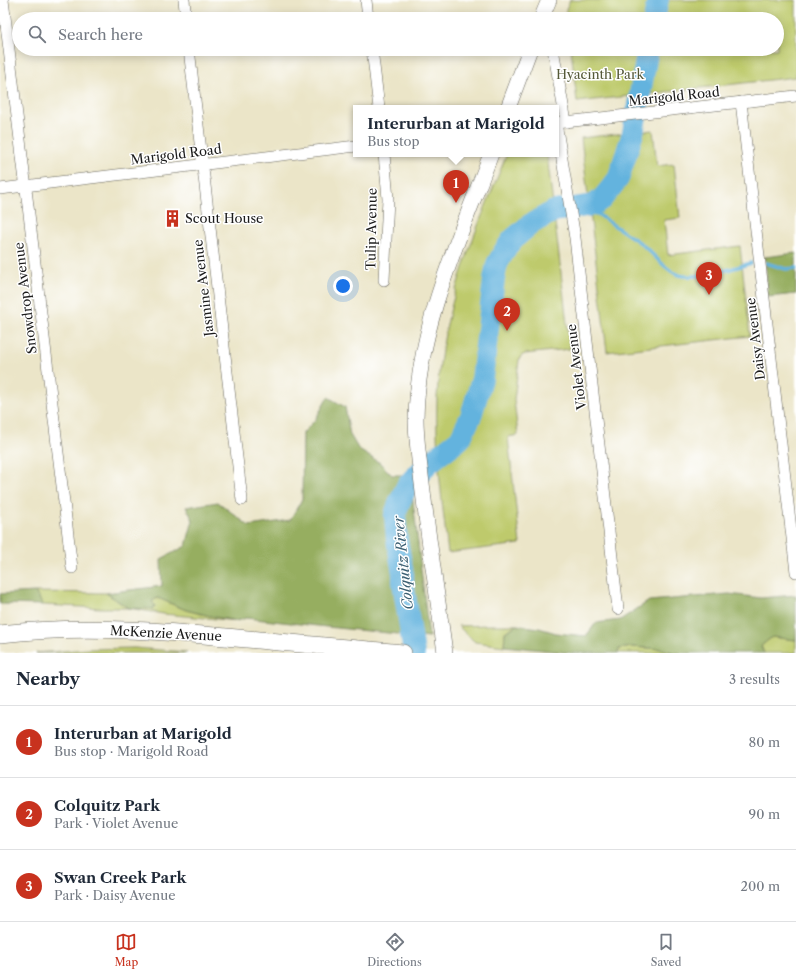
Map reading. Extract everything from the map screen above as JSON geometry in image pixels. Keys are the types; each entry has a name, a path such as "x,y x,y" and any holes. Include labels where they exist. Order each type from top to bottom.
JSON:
{"main road":[{"path":"544,12 549,0"},
{"path":"509,105 527,56"},
{"path":"445,653 418,450 416,419 420,370 432,316 447,268 490,157"},
{"name":"McKenzie Avenue","path":"0,634 38,630 87,629 145,631 220,636 403,653"}],"street":[{"name":"Snowdrop Avenue","path":"3,0 72,568"},
{"path":"184,0 185,12"},
{"path":"366,0 367,12"},
{"name":"Jasmine Avenue","path":"190,56 242,500"},
{"path":"373,56 379,105"},
{"name":"Violet Avenue","path":"554,56 558,105"},
{"name":"Marigold Road","path":"559,123 796,96"},
{"name":"Daisy Avenue","path":"742,102 796,572"},
{"name":"Violet Avenue","path":"559,123 571,209 618,609"},
{"name":"Marigold Road","path":"0,189 353,146"},
{"name":"Tulip Avenue","path":"384,157 388,199 384,280"}],"green space":[{"name":"Hyacinth Park","path":"570,0 796,0 796,77 577,102 572,56 784,56 784,12 566,12"},
{"path":"653,130 657,166 674,164 680,218 664,220 668,255 740,246 750,336 607,352 581,138"},
{"path":"506,157 547,157 570,349 525,354 521,356 519,360 514,400 518,435 508,437 520,544 448,553 437,437 437,398 440,366 452,303 471,243"},
{"path":"796,253 796,294 768,297 765,257"},
{"path":"328,397 345,407 350,435 359,450 380,463 392,475 410,475 429,637 246,618 237,621 186,610 158,598 152,601 155,606 153,609 128,608 106,593 162,586 161,559 186,546 193,520 186,507 218,502 249,526 290,520 302,499 303,433 315,420"},
{"path":"35,592 106,593 128,608 43,605"},
{"path":"35,592 43,605 0,604 0,594"},
{"path":"729,594 761,598 796,595 796,640 772,637 761,646 764,653 677,653 662,649 632,647 619,649 618,653 573,653 504,646 505,632 517,625 539,628 556,633 586,636 596,623 620,620 649,601"},
{"path":"158,598 186,610 237,621 164,614 128,608"},
{"path":"517,625 505,632 504,646 475,642 458,626"},
{"path":"772,637 796,640 796,653 764,653 761,646"},
{"path":"632,647 662,649 677,653 618,653 619,649"},
{"path":"134,648 187,653 36,653 88,649"}],"waterway":[{"name":"Colquitz River","path":"655,12 658,0"},
{"name":"Colquitz River","path":"414,653 397,539 395,515 399,503 407,486 413,479 430,462 460,439 471,416 482,379 497,264 505,250 512,240 531,224 554,211 593,205 602,199 618,179 633,133 647,56"},
{"path":"586,205 605,220 639,242 669,270 679,275 704,275 751,263"},
{"path":"766,263 786,269 796,268"}],"place":[{"name":"Interurban at Marigold","path":"456,203"},
{"name":"Scout House","path":"172,218"},
{"name":"Swan Creek Park","path":"709,295"},
{"name":"Colquitz Park","path":"507,331"}]}
